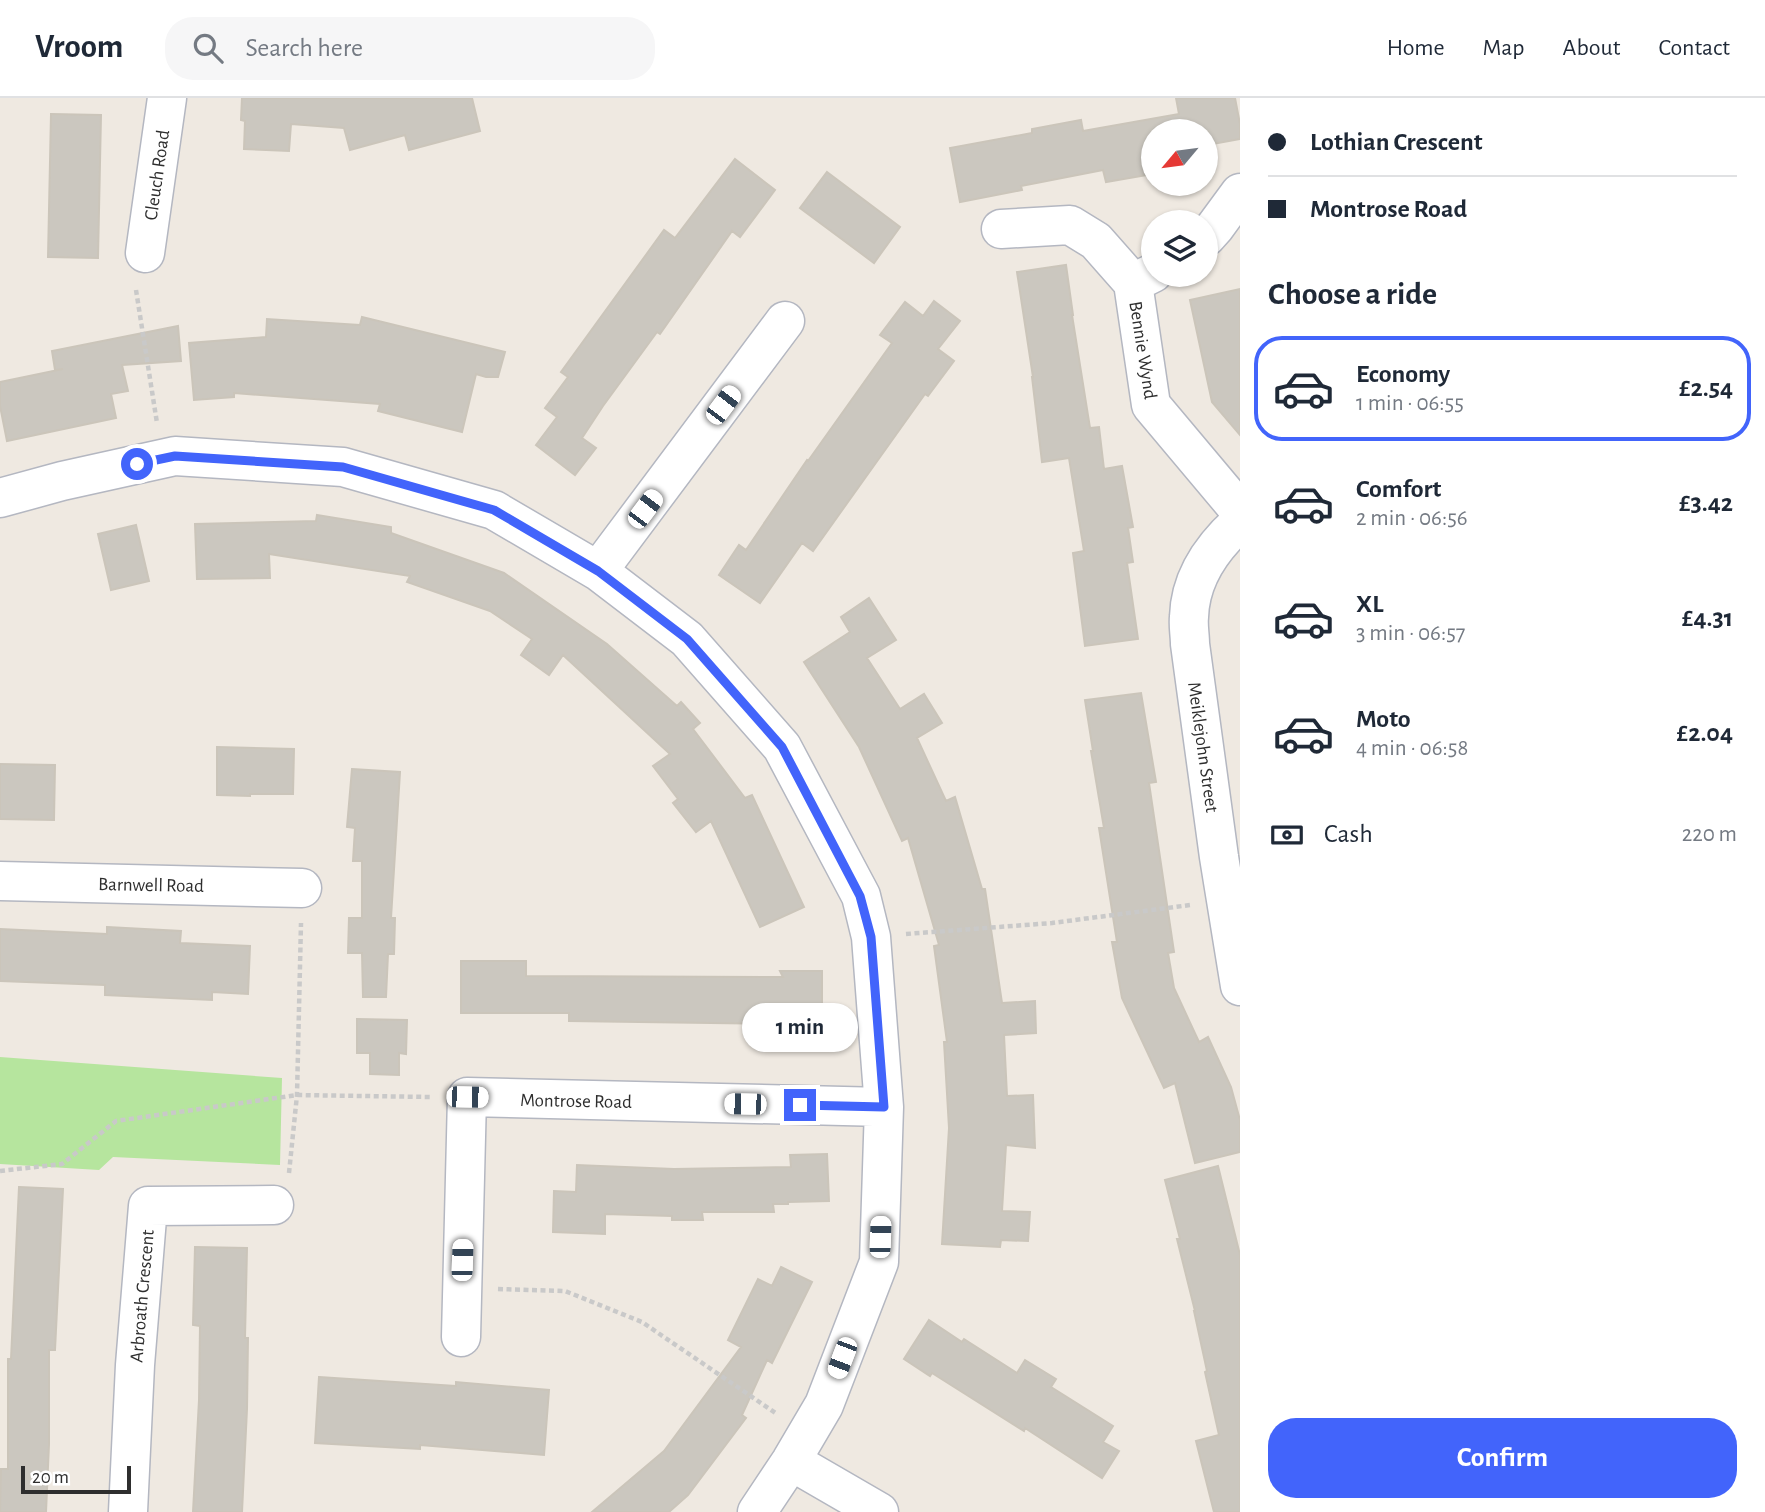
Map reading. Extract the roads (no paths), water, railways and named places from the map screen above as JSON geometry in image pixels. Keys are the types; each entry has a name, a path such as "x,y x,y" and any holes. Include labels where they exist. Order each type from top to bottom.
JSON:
{"street":[{"name":"Cleuch Road","path":"145,253 167,98"},
{"path":"1218,223 1240,193"},
{"name":"Bennie Wynd","path":"1001,229 1070,225 1096,241 1141,277"},
{"name":"Bennie Wynd","path":"1144,287 1151,405 1240,510"},
{"path":"598,571 785,321"},
{"path":"0,498 175,456 343,467 494,510 598,571 687,639 782,747 860,896 871,937 884,1107 879,1262 824,1405 757,1512"},
{"name":"Meiklejohn Street","path":"1240,522 1206,559 1195,586 1189,615 1190,645 1217,844 1240,986"},
{"name":"Barnwell Road","path":"0,881 302,888"},
{"name":"Montrose Road","path":"461,1337 467,1097 884,1107"},
{"name":"Arbroath Crescent","path":"128,1512 135,1366 148,1206 274,1205"},
{"path":"799,1448 879,1512"}]}
